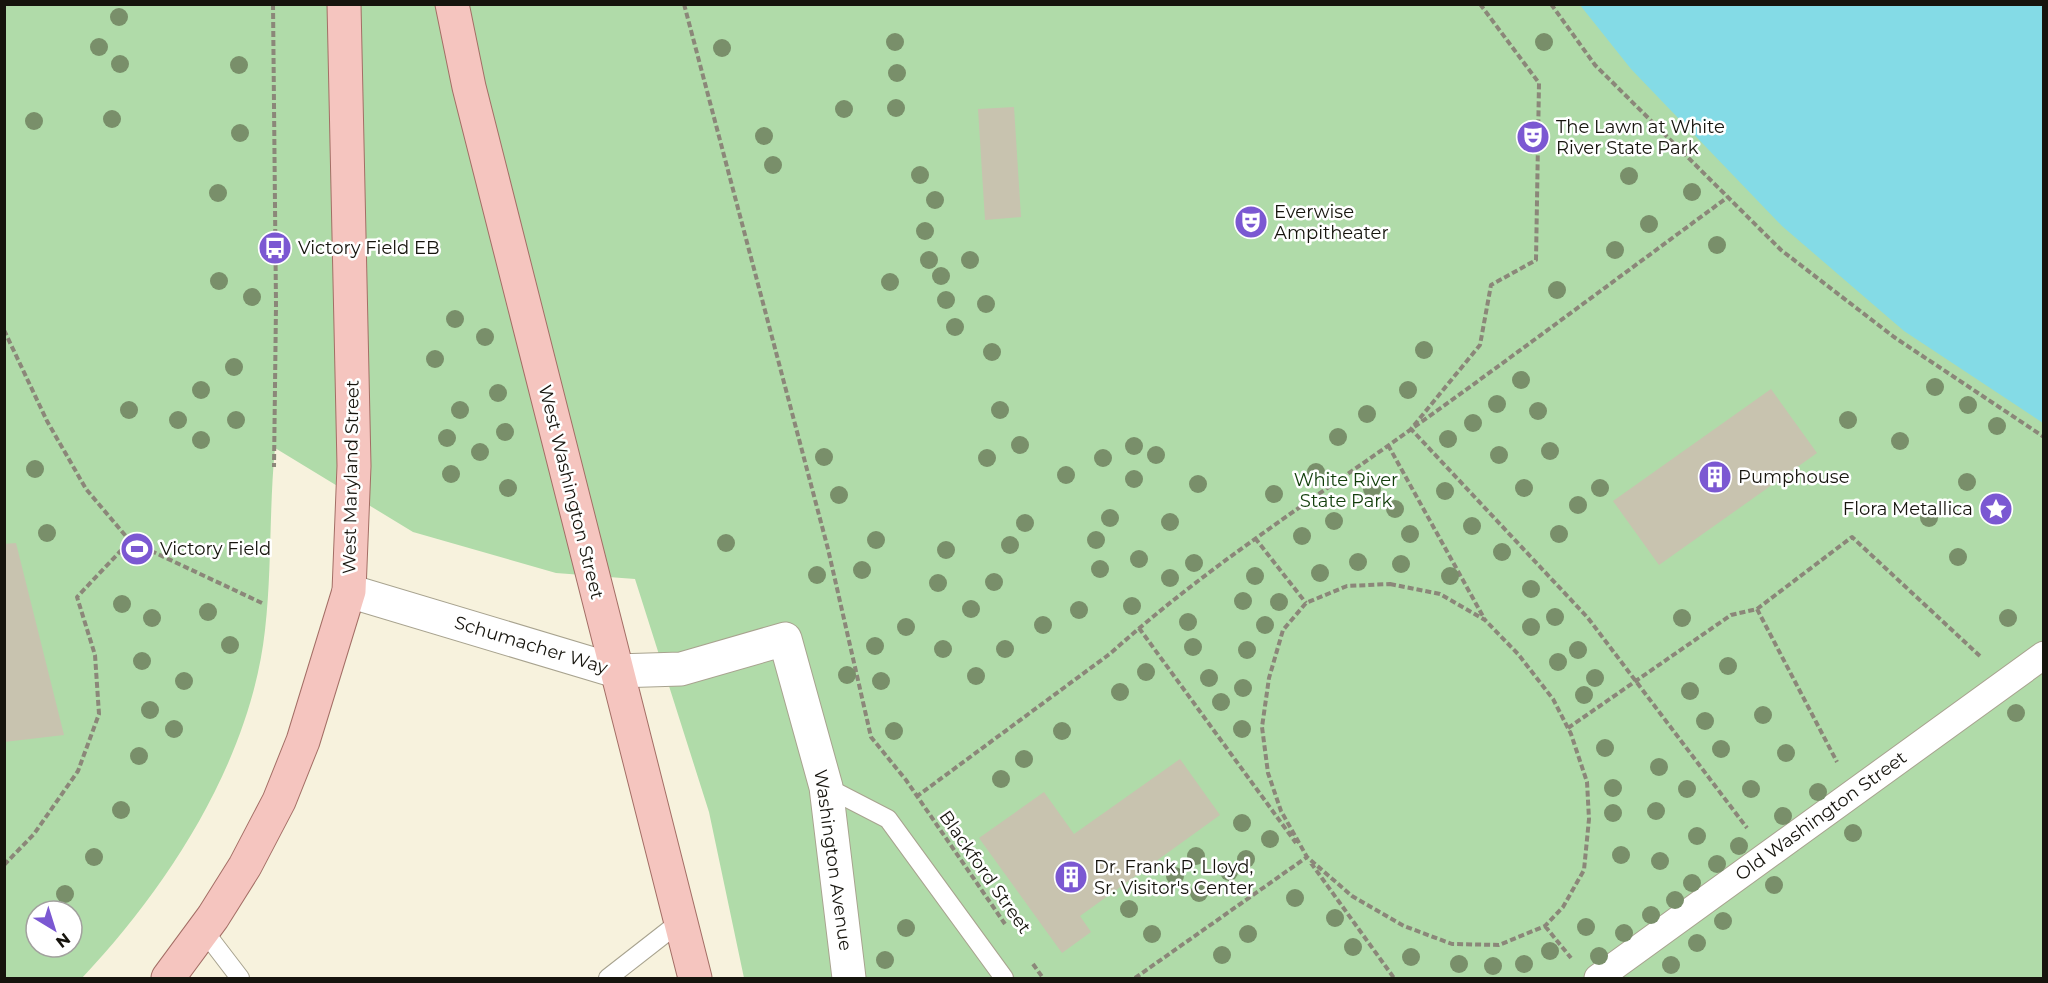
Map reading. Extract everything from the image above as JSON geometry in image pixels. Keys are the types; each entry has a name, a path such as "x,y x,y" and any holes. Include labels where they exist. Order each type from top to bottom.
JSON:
{"main road":[{"name":"West Maryland Street","path":"168,978 204,931 245,866 279,801 303,741 349,591 354,466 344,4"},
{"name":"West Washington Street","path":"452,4 469,87 696,978"}],"street":[{"name":"Schumacher Way","path":"349,591 616,671 681,669 785,639"},
{"name":"Washington Avenue","path":"785,639 826,787 849,978"},
{"name":"Old Washington Street","path":"1598,978 2043,655"}],"lane":[{"path":"826,787 888,819 1004,978"},
{"path":"608,978 681,921"},
{"path":"204,931 240,978"}],"path":[{"path":"273,4 276,305 274,467"},
{"name":"Blackford Street","path":"684,4 828,549 871,737 906,780 1010,930"},
{"path":"1411,429 1480,345 1491,285 1536,260 1539,83 1480,4"},
{"path":"1551,4 1595,65 1781,250 1894,337 2043,437"},
{"path":"888,819 1111,653 1139,628 1255,538 1411,429 1728,197"},
{"path":"4,330 47,420 86,489 130,541 264,604"},
{"path":"1411,429 1588,618 1768,855"},
{"path":"1388,445 1485,621"},
{"path":"1568,728 1731,615 1757,609 1852,537 2007,681"},
{"path":"1255,538 1305,603"},
{"path":"4,865 34,834 78,771 99,714 95,655 77,597 130,541"},
{"path":"1390,584 1440,594 1485,621 1518,654 1553,699 1568,728 1587,782 1589,819 1584,870 1563,907 1545,926 1499,945 1452,944 1404,926 1360,901 1307,857 1281,811 1268,773 1262,727 1269,678 1283,630 1305,603 1347,586 1390,584"},
{"path":"1757,609 1852,792"},
{"path":"1139,628 1394,978"},
{"path":"1135,978 1307,857"},
{"path":"1545,926 1573,961"},
{"name":"Blackford Street","path":"1029,959 1043,978"}],"green space":[{"name":"White River State Park","path":"5,5 2043,5 2043,978 744,978 709,812 635,579 556,573 413,532 275,448 265,630 257,678 243,726 224,773 201,818 174,861 145,903 82,978 5,978"}],"water":[{"path":"1580,5 2043,5 2043,423 1904,331 1782,226 1631,69"}],"building":[{"path":"1014,107 1021,217 985,220 978,109"},
{"name":"Pumphouse","path":"1771,389 1817,453 1659,565 1613,501"},
{"path":"16,543 64,735 4,742 4,544"},
{"name":"Dr. Frank P. Lloyd, Sr. Visitor's Center","path":"1180,759 1220,815 1080,916 1091,932 1062,953 979,838 1044,792 1074,834"}],"place":[{"name":"The Lawn at White River State Park","path":"1533,137"},
{"name":"Everwise Ampitheater","path":"1251,222"},
{"name":"Victory Field EB","path":"275,248"},
{"name":"Pumphouse","path":"1715,477"},
{"name":"Flora Metallica","path":"1996,509"},
{"name":"Victory Field","path":"137,549"},
{"name":"Dr. Frank P. Lloyd, Sr. Visitor's Center","path":"1071,877"}]}
